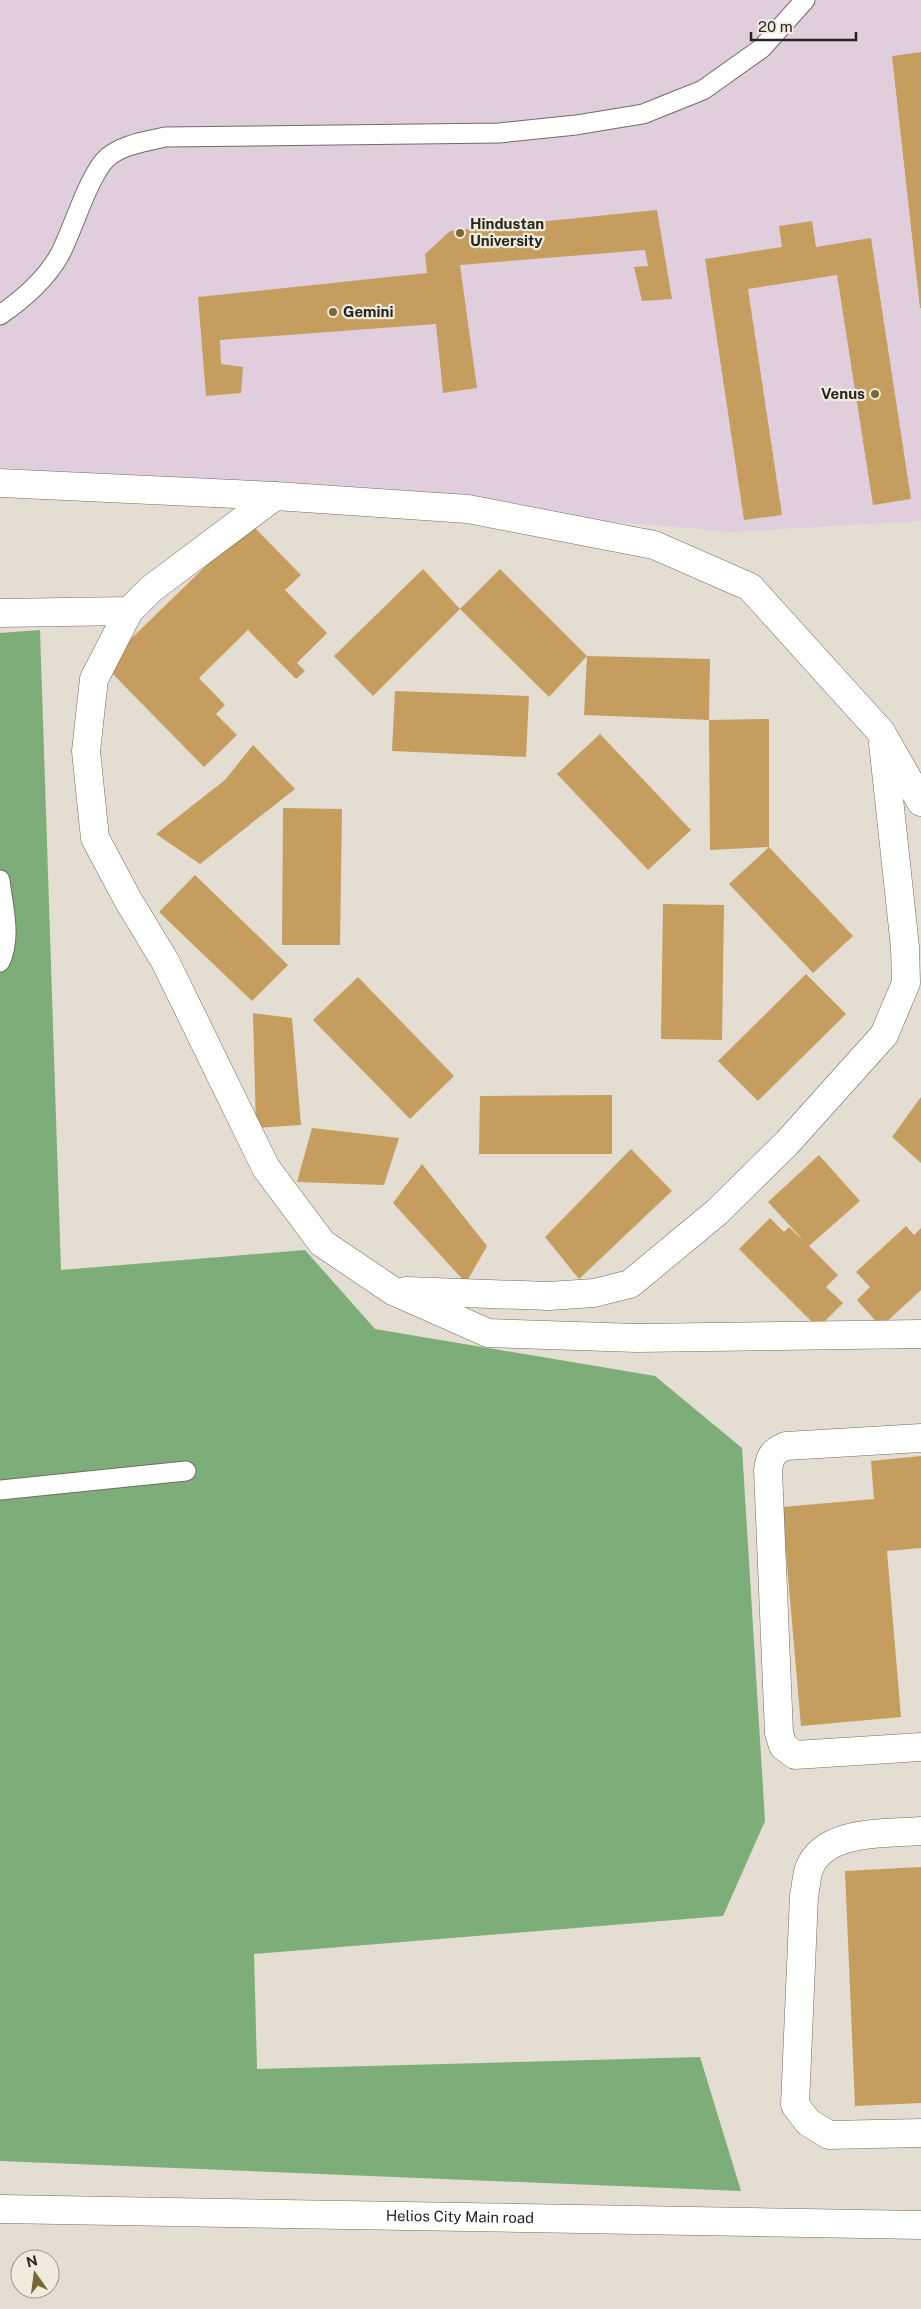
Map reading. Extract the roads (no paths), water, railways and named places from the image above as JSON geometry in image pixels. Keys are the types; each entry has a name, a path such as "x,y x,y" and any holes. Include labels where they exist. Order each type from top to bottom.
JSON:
{"street":[{"path":"0,483 275,496 468,509 654,546 750,587 882,732 921,802"},
{"path":"275,496 151,590 129,611 94,679 86,751 95,838 128,900 164,961 228,1087 266,1168 322,1243 393,1291 488,1333 637,1338 921,1334"},
{"path":"0,613 129,611"},
{"path":"393,1291 550,1296 594,1293 630,1284 717,1212 787,1143 884,1035 906,983 905,947 882,732"},
{"path":"921,1438 786,1446 775,1450 770,1458 768,1470 779,1733 783,1746 795,1755 921,1747"},
{"path":"921,1831 851,1836 821,1850 809,1869 804,1896 795,2106 808,2122 828,2135 921,2133"},
{"name":"Helios City Main road","path":"0,2209 921,2225"}],"lane":[{"path":"0,315 24,298 58,257 92,181 107,158 127,146 165,137 499,133 576,126 643,114 703,90 762,48 805,0"},
{"path":"0,880 6,936 6,949 0,962"},
{"path":"0,1490 186,1471"}],"place":[{"name":"Hindustan University","path":"460,233"},
{"name":"Gemini","path":"333,312"},
{"name":"Venus","path":"875,394"}]}
